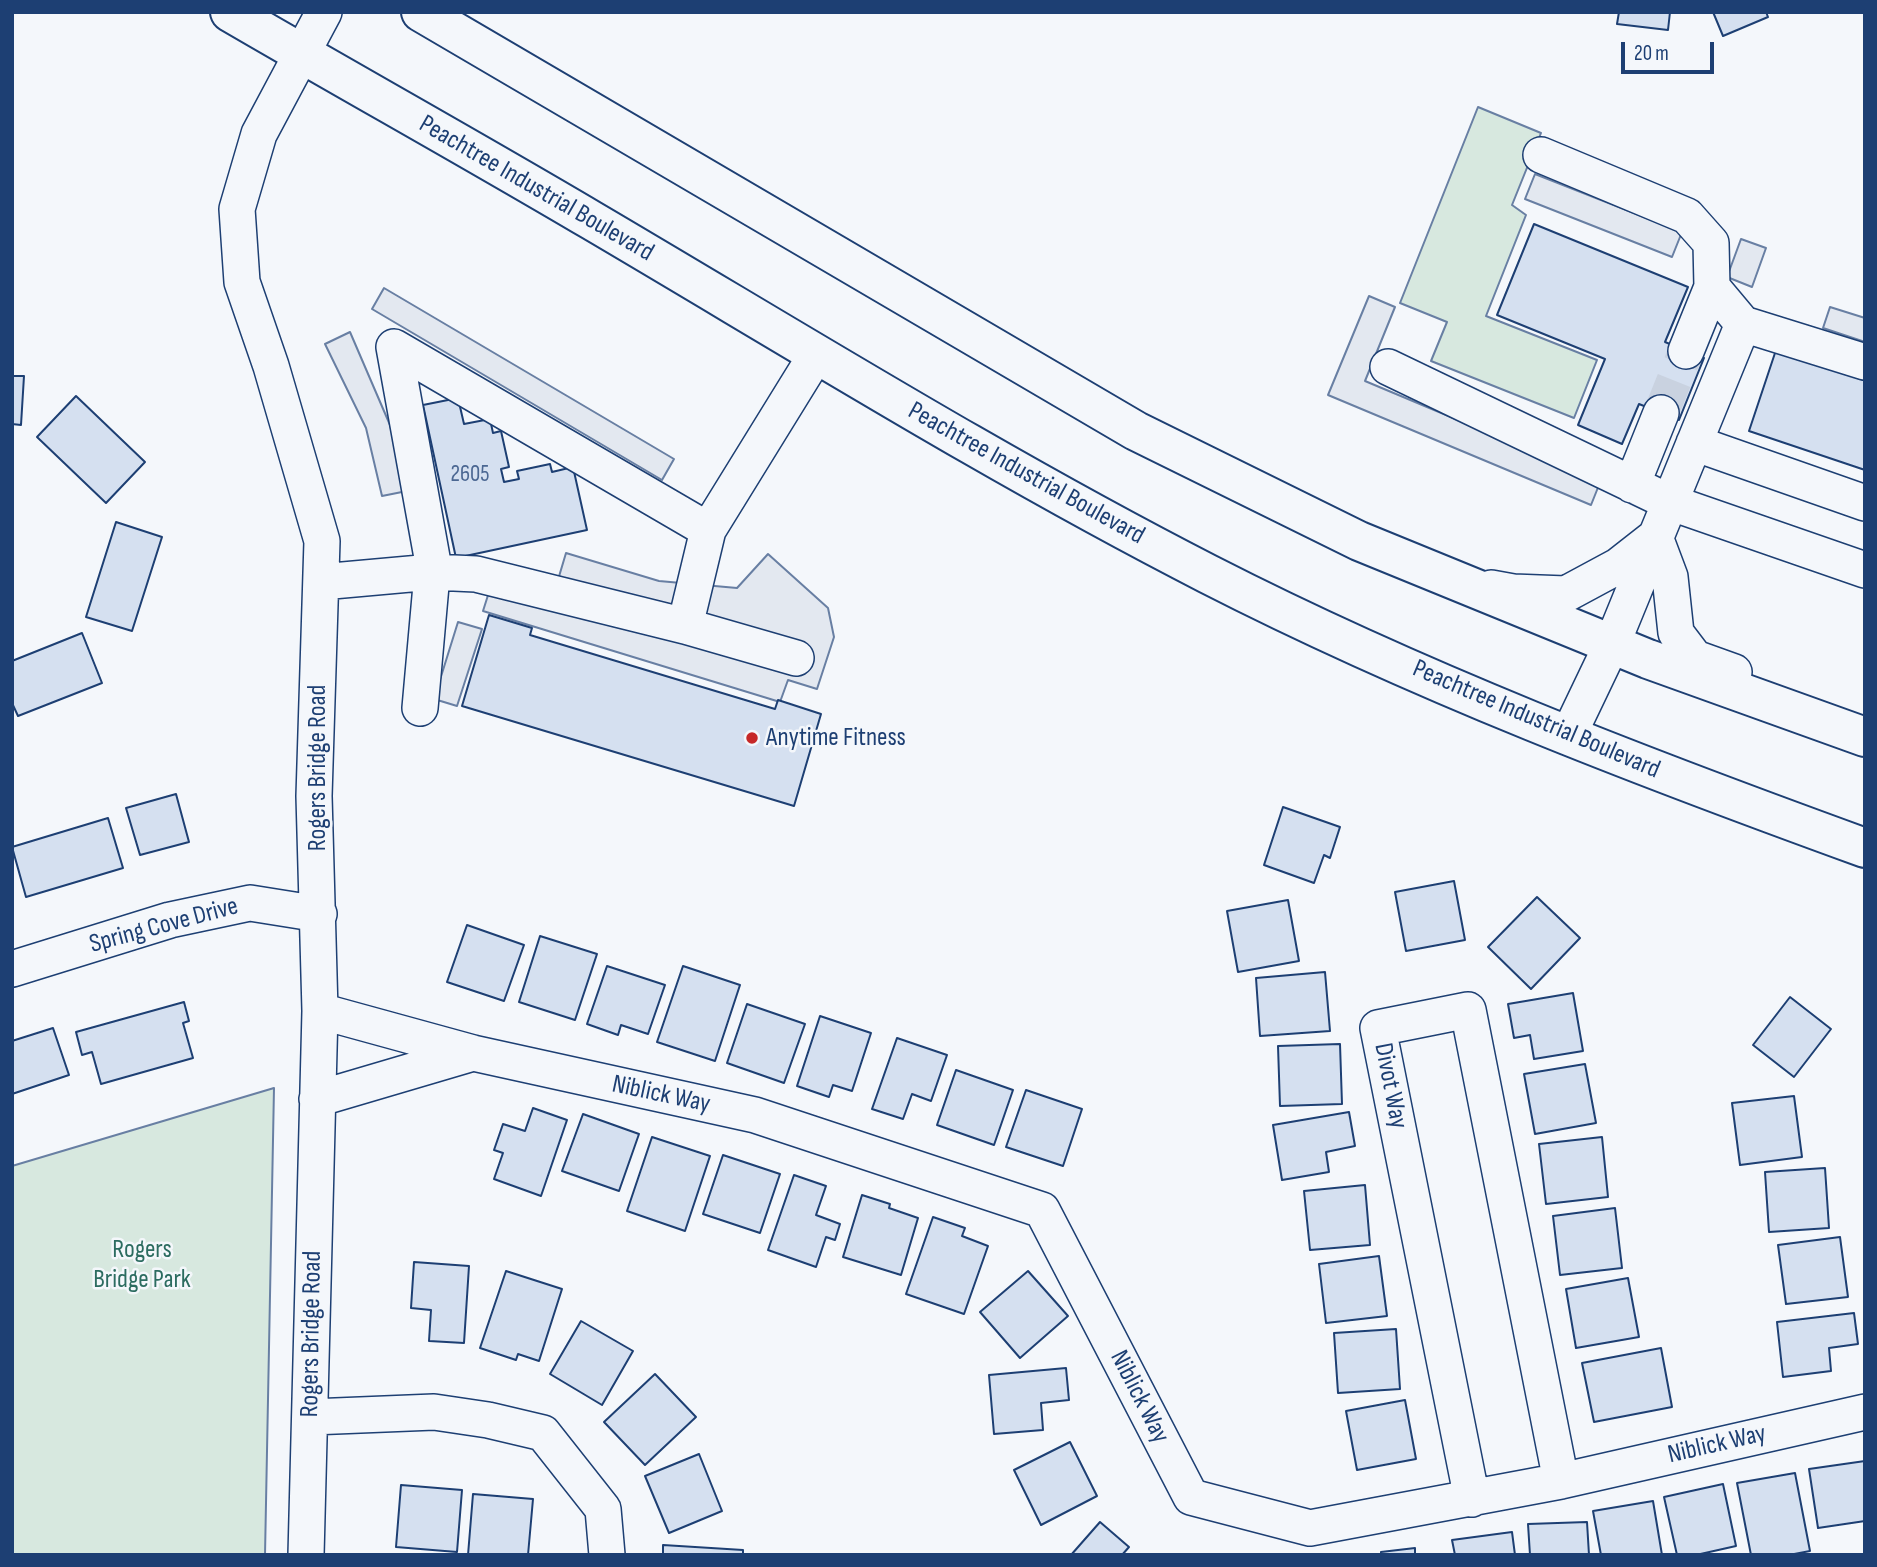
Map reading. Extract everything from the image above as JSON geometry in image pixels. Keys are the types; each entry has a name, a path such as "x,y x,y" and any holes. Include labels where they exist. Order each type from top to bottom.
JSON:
{"highway":[{"name":"Peachtree Industrial Boulevard","path":"230,12 591,220 816,355 1125,530 1213,576 1358,644 1568,736 1865,848"},
{"path":"421,12 1136,431 1359,541 1612,644 1865,737"}],"street":[{"name":"Rogers Bridge Road","path":"306,1555 320,1011 314,796 322,541 271,366 242,282 237,209 260,134 304,55 324,12"},
{"path":"1542,155 1687,216 1712,243 1712,286 1686,351"},
{"path":"1712,286 1743,324 1865,362"},
{"path":"1568,736 1612,644 1743,324"},
{"path":"420,708 433,563 394,346 708,530"},
{"path":"684,626 708,530 816,355"},
{"path":"1388,367 1669,502 1865,570"},
{"path":"1632,485 1661,413"},
{"path":"1694,443 1865,503"},
{"path":"1455,580 1513,592 1566,594 1618,566 1655,537"},
{"path":"1655,537 1670,578 1676,633 1695,658 1865,722"},
{"path":"321,582 432,572 476,573 684,626 796,658"},
{"name":"Spring Cove Drive","path":"12,969 170,920 250,903 319,914"},
{"name":"Divot Way","path":"1472,1499 1378,1028 1468,1010 1561,1481"},
{"name":"Niblick Way","path":"320,1011 473,1053 755,1115 1042,1210 1191,1497 1310,1528 1561,1481 1865,1412"},
{"name":"Niblick Way","path":"317,1099 473,1053"},
{"path":"311,1417 434,1412 488,1420 543,1433 603,1509 607,1555"}],"green space":[{"path":"1478,107 1541,133 1512,205 1526,215 1486,316 1597,360 1574,418 1431,361 1447,322 1400,303"},
{"name":"Rogers Bridge Park","path":"274,1088 265,1555 12,1555 12,1166"}],"shaded area":[{"path":"1535,174 1682,232 1672,257 1525,199"},
{"path":"1741,239 1766,248 1752,287 1727,277"},
{"path":"384,288 674,459 662,480 372,309"},
{"path":"1369,296 1395,307 1365,381 1601,480 1591,505 1328,395"},
{"path":"1830,307 1865,318 1865,342 1823,328"},
{"path":"350,332 390,425 407,491 382,496 366,428 325,344"},
{"path":"566,553 659,581 737,588 768,554 828,608 834,637 817,689 788,680 780,702 483,611 489,592 549,610"},
{"path":"458,622 482,629 457,706 434,699"}],"building":[{"path":"1619,12 1670,12 1668,30 1617,24"},
{"path":"1713,12 1766,12 1768,17 1723,36"},
{"path":"1534,224 1688,287 1665,342 1704,358 1679,420 1639,404 1622,444 1578,425 1605,359 1497,315"},
{"path":"1776,350 1865,380 1865,470 1749,431"},
{"path":"12,376 24,376 21,425 12,424"},
{"path":"76,396 145,462 106,503 37,437"},
{"path":"458,398 464,424 490,419 493,433 501,431 509,467 501,469 504,482 519,479 517,471 550,464 552,472 573,467 587,530 456,558 423,405"},
{"path":"116,522 162,537 132,631 86,617"},
{"path":"489,615 532,628 530,635 775,709 778,700 821,714 794,806 462,706"},
{"path":"82,633 102,683 18,716 12,703 12,661"},
{"path":"176,794 189,842 140,855 126,808"},
{"path":"1283,807 1340,827 1330,858 1324,855 1314,883 1264,865"},
{"path":"108,818 123,868 26,897 12,847"},
{"path":"1454,881 1465,940 1406,951 1395,892"},
{"path":"1537,897 1580,938 1531,989 1488,947"},
{"path":"1288,900 1299,961 1238,972 1227,911"},
{"path":"467,925 524,945 504,1001 447,982"},
{"path":"540,936 597,954 575,1020 519,1002"},
{"path":"607,966 665,985 648,1034 621,1025 618,1035 587,1024"},
{"path":"683,966 740,985 715,1061 657,1042"},
{"path":"1325,972 1330,1031 1260,1036 1256,978"},
{"path":"1573,993 1583,1051 1534,1059 1530,1035 1514,1038 1508,1004"},
{"path":"1790,997 1831,1029 1794,1077 1753,1045"},
{"path":"184,1002 189,1021 183,1023 193,1058 101,1084 92,1052 82,1055 76,1032"},
{"path":"747,1004 805,1024 784,1083 727,1063"},
{"path":"820,1016 871,1033 852,1091 833,1085 829,1097 797,1086"},
{"path":"53,1028 69,1075 12,1094 12,1041"},
{"path":"897,1038 947,1055 931,1101 912,1094 903,1119 872,1109"},
{"path":"1340,1044 1342,1104 1280,1106 1278,1046"},
{"path":"1585,1064 1596,1123 1535,1134 1524,1074"},
{"path":"956,1070 1013,1090 994,1145 937,1125"},
{"path":"1026,1090 1082,1109 1063,1166 1006,1147"},
{"path":"1794,1096 1802,1157 1740,1165 1732,1103"},
{"path":"533,1108 567,1120 541,1196 494,1179 503,1153 494,1150 503,1124 525,1131"},
{"path":"1349,1112 1355,1146 1326,1152 1329,1172 1282,1180 1273,1125"},
{"path":"583,1114 639,1134 619,1191 562,1171"},
{"path":"652,1137 710,1156 685,1231 627,1211"},
{"path":"1602,1137 1608,1197 1546,1204 1539,1144"},
{"path":"723,1155 780,1174 760,1233 703,1214"},
{"path":"1825,1168 1829,1228 1769,1232 1765,1172"},
{"path":"794,1175 826,1186 816,1215 840,1224 835,1240 826,1237 816,1267 768,1250"},
{"path":"1365,1185 1370,1245 1310,1250 1304,1191"},
{"path":"862,1195 890,1204 889,1208 918,1218 901,1275 843,1257"},
{"path":"1615,1208 1622,1268 1560,1275 1553,1216"},
{"path":"933,1217 965,1228 962,1236 988,1246 964,1314 906,1294"},
{"path":"1840,1237 1848,1297 1786,1304 1778,1245"},
{"path":"1379,1256 1387,1316 1326,1323 1319,1264"},
{"path":"414,1262 469,1266 464,1343 429,1341 431,1310 411,1308"},
{"path":"506,1271 562,1289 539,1361 518,1354 516,1360 480,1348"},
{"path":"1028,1271 1068,1316 1020,1358 980,1312"},
{"path":"1628,1278 1639,1337 1576,1348 1566,1289"},
{"path":"1854,1313 1858,1344 1829,1348 1831,1371 1783,1377 1777,1322"},
{"path":"581,1321 633,1351 602,1405 550,1374"},
{"path":"1396,1329 1400,1389 1338,1393 1334,1333"},
{"path":"1661,1348 1672,1407 1594,1422 1582,1363"},
{"path":"1066,1368 1069,1400 1041,1403 1043,1430 994,1434 989,1375"},
{"path":"655,1374 696,1417 645,1465 604,1422"},
{"path":"1405,1400 1416,1459 1357,1470 1346,1411"},
{"path":"1070,1442 1097,1496 1041,1525 1014,1470"},
{"path":"699,1454 722,1511 669,1533 645,1476"},
{"path":"1865,1461 1865,1521 1818,1528 1809,1469"},
{"path":"1795,1473 1810,1551 1789,1555 1751,1555 1737,1483"},
{"path":"1723,1484 1736,1546 1696,1555 1677,1555 1664,1497"},
{"path":"401,1485 462,1490 457,1552 396,1547"},
{"path":"473,1494 533,1499 528,1555 468,1555"},
{"path":"1653,1501 1662,1555 1601,1555 1593,1511"},
{"path":"1100,1522 1129,1547 1122,1555 1071,1555"},
{"path":"1587,1522 1589,1555 1530,1555 1528,1524"},
{"path":"1512,1532 1515,1555 1455,1555 1452,1540"},
{"path":"663,1545 743,1550 743,1555 663,1555"},
{"path":"1415,1548 1415,1555 1381,1555 1381,1552"}],"tunnel":[{"path":"1661,413 1686,351"}],"place":[{"name":"Anytime Fitness","path":"752,738"}]}
